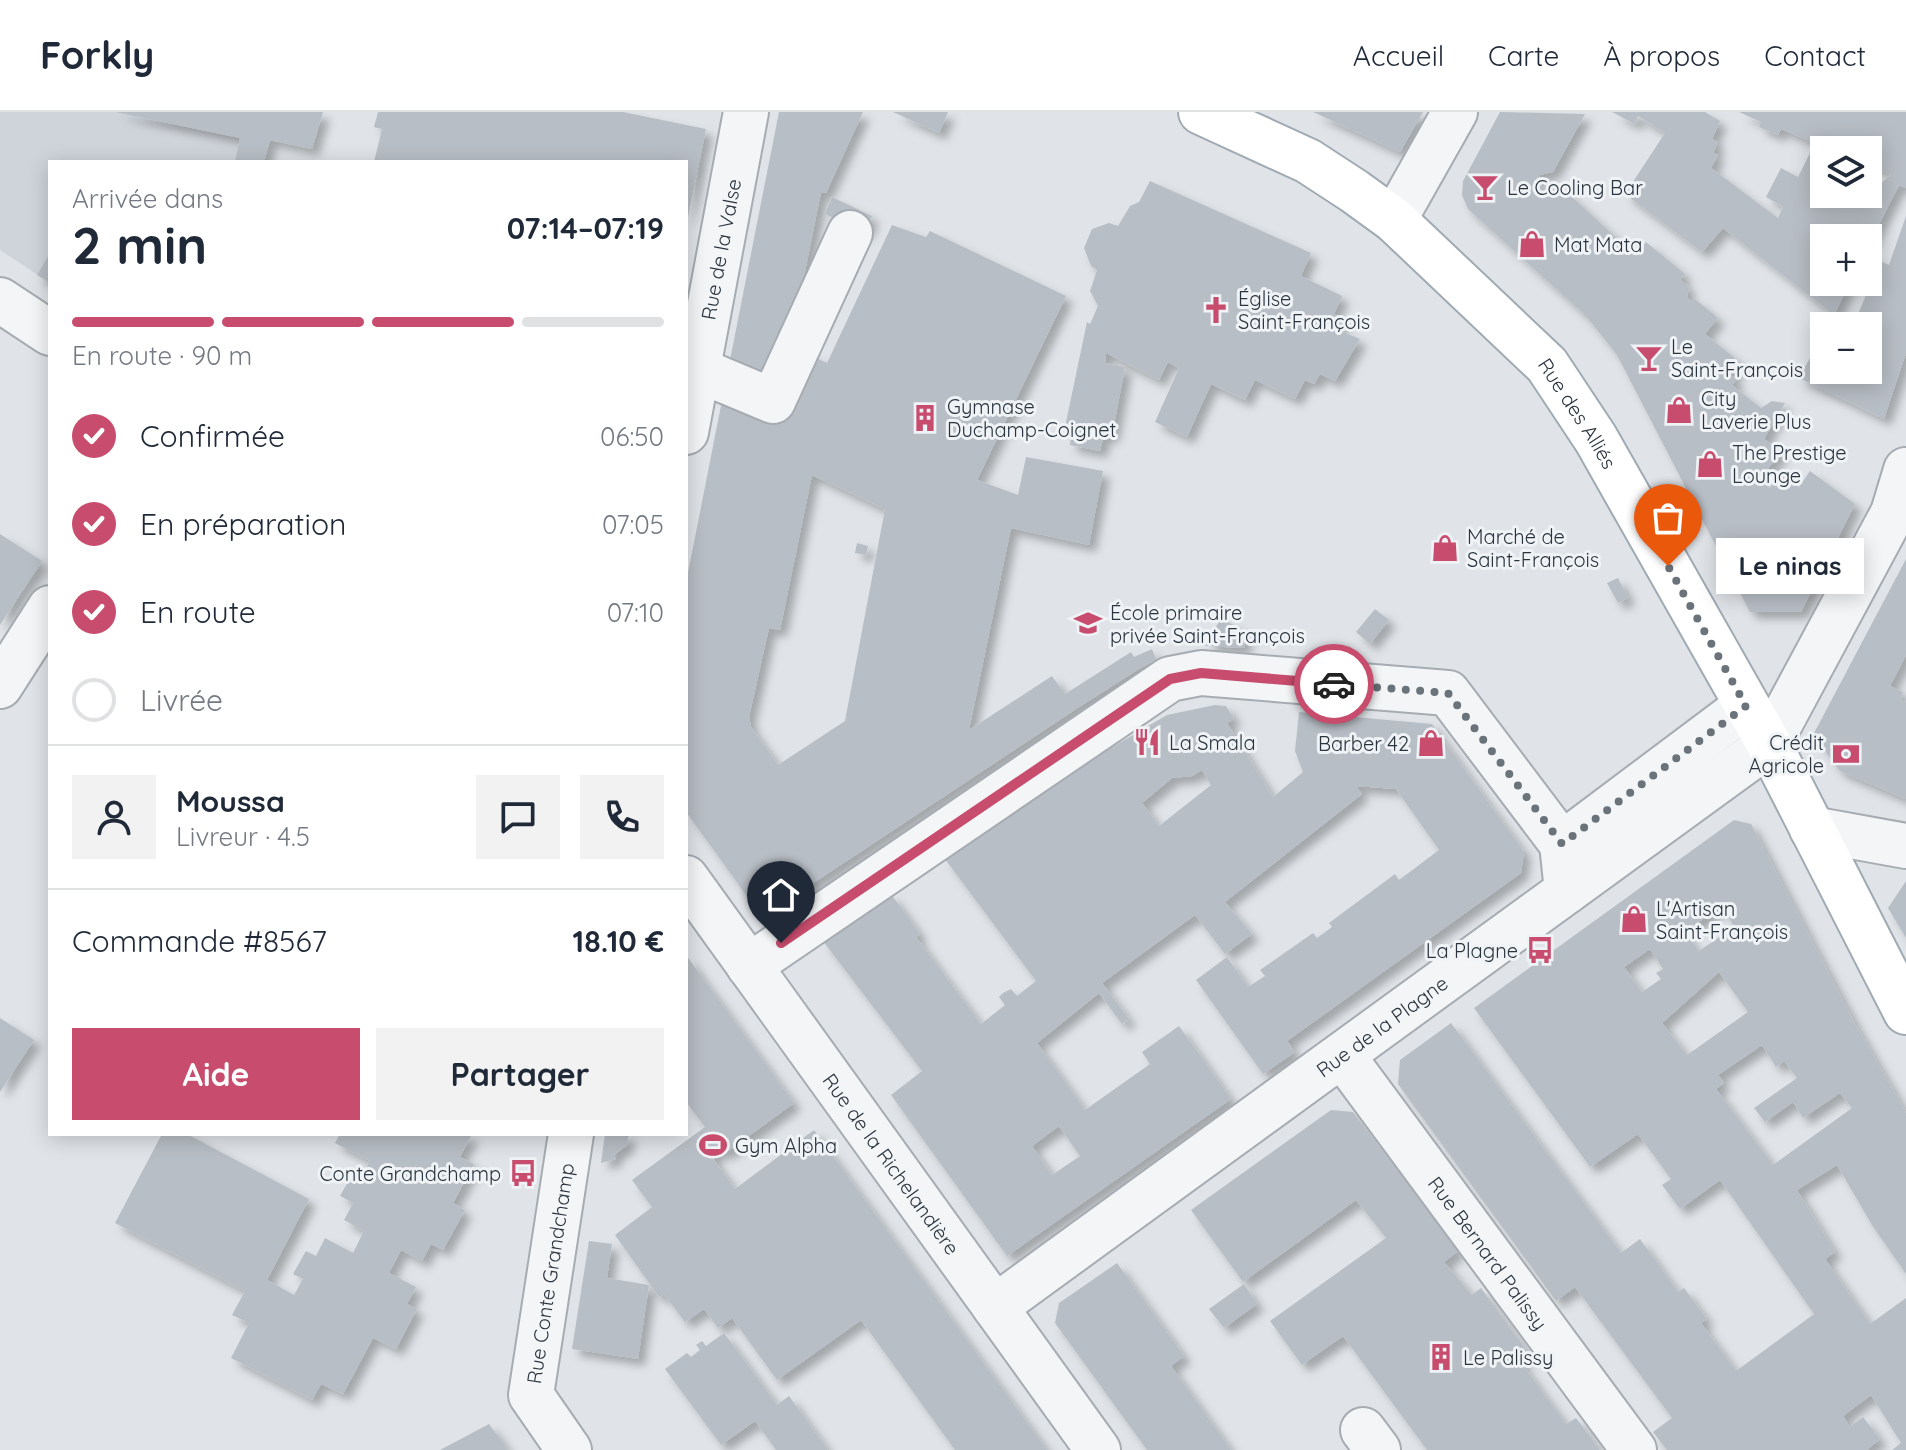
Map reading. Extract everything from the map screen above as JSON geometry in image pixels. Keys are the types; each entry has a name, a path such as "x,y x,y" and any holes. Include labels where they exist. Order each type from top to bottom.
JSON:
{"main road":[{"name":"Rue des Alliés","path":"1201,112 1308,161 1394,220 1547,365 1596,439 1769,744 1906,1012"}],"street":[{"name":"Rue de la Valse","path":"688,422 746,112"},
{"path":"1394,220 1455,112"},
{"path":"699,370 773,401 850,233"},
{"path":"0,300 48,332"},
{"path":"1769,744 1900,516 1906,470"},
{"path":"0,686 48,611"},
{"path":"749,966 1170,679 1201,673 1448,693 1562,844 1567,891"},
{"path":"1562,844 1746,706"},
{"name":"Rue de la Plagne","path":"995,1307 1769,744"},
{"path":"1812,829 1906,846"},
{"name":"Rue de la Richelandière","path":"688,881 1098,1450"},
{"name":"Rue Bernard Palissy","path":"1342,1055 1634,1450"},
{"name":"Rue Conte Grandchamp","path":"569,1450 531,1395 571,1136"}],"shaded area":[{"path":"0,112 275,112 264,160 48,160 48,282 0,250"}],"building":[{"path":"115,112 323,112 312,149 270,140 265,160 235,160 240,138"},
{"path":"378,112 623,112 706,129 688,217 688,160 374,160 382,129 374,127"},
{"path":"779,112 863,112 826,193 821,192 790,346 827,363 892,225 926,237 930,231 1066,296 977,480 1018,495 1026,457 1103,471 1089,545 1011,528 969,730 1052,676 1065,694 1131,652 1134,657 1152,649 1157,662 1148,663 1076,709 762,917 688,815 688,573","holes":["812,475 885,509 845,721 778,765 751,727 749,717 769,628 780,630"]},
{"path":"893,112 948,112 939,133"},
{"path":"1313,112 1423,112 1400,152"},
{"path":"1500,112 1585,114 1553,172 1539,175 1542,187 1559,185 1636,256 1646,242 1685,274 1680,280 1689,287 1687,297 1691,301 1694,298 1718,318 1705,334 1741,363 1731,375 1737,380 1732,385 1761,408 1772,401 1785,403 1764,439 1782,452 1758,480 1770,488 1779,474 1799,487 1810,471 1855,504 1801,612 1750,612 1617,355 1586,316 1468,209 1462,195 1463,181"},
{"path":"1612,112 1705,112 1720,121 1712,139 1718,142 1713,153 1718,155 1711,168 1778,218 1783,207 1766,197 1781,168 1798,177 1810,153 1810,208 1882,208 1882,182 1891,175 1882,170 1882,136 1810,136 1810,141 1781,129 1778,135 1759,127 1761,122 1739,112 1906,112 1906,188 1899,185 1879,224 1810,224 1810,296 1843,296 1835,312 1830,312 1723,228 1702,252 1625,194 1665,133 1638,116 1635,124"},
{"name":"Église Saint-François","path":"1150,181 1311,253 1301,276 1342,296 1334,314 1343,318 1338,330 1360,339 1335,381 1320,374 1314,384 1305,380 1295,399 1255,380 1245,400 1211,384 1187,437 1155,422 1179,368 1168,362 1159,380 1106,353 1105,363 1125,367 1112,436 1104,435 1100,451 1070,445 1072,428 1065,427 1087,322 1090,324 1098,306 1090,291 1097,270 1091,266 1084,248 1092,229 1109,223 1118,226 1130,206 1139,202"},
{"path":"832,197 872,216 865,233 825,214"},
{"path":"1906,216 1906,353 1884,419 1811,384 1882,384 1882,312 1859,312 1865,296 1882,296 1882,262 1889,265"},
{"path":"48,256 48,282 37,275"},
{"path":"1810,358 1810,383 1799,378"},
{"path":"0,534 42,561 0,625"},
{"path":"857,543 868,546 866,555 855,553"},
{"path":"1906,559 1906,655 1890,686 1903,692 1900,700 1906,702 1906,799 1840,771 1813,735"},
{"path":"1618,578 1628,598 1618,603 1607,583"},
{"path":"1375,609 1389,620 1370,644 1356,632"},
{"path":"1221,618 1246,632 1244,648 1205,646"},
{"path":"1215,705 1226,706 1234,719 1227,723 1273,797 1303,772 1295,751 1299,712 1432,724 1524,852 1521,873 1287,1041 1295,1052 1263,1074 1196,980 1227,957 1248,987 1265,976 1260,970 1313,933 1317,938 1332,927 1329,923 1395,874 1399,880 1439,850 1396,789 1356,786 1362,794 1225,902 1252,934 1225,954 1195,915 1102,983 1129,1019 1122,1024 1099,993 1037,1043 1085,1110 1150,1064 1142,1052 1179,1026 1231,1099 1007,1256 891,1095 922,1071 823,941 891,894 920,934 916,937 981,1024 1005,1005 999,997 1003,993 1011,989 1017,996 1036,981 945,859 1109,749 1167,715","holes":["1202,770 1211,785 1159,826 1142,803 1172,778 1192,776","1059,1126 1080,1156 1052,1175 1032,1146"]},
{"path":"1734,820 1751,824 1855,1024 1906,1113 1906,1274 1872,1225 1837,1165 1797,1190 1835,1252 1825,1259 1870,1324 1906,1298 1906,1450 1892,1450 1901,1443 1871,1395 1843,1416 1850,1427 1863,1417 1880,1439 1867,1450 1667,1450 1653,1432 1672,1418 1575,1287 1556,1301 1398,1084 1400,1060 1451,1023 1621,1253 1640,1239 1678,1292 1684,1288 1707,1319 1701,1323 1736,1371 1814,1314 1720,1180 1680,1209 1662,1185 1671,1179 1638,1134 1590,1167 1474,1008","holes":["1722,906 1739,935 1733,940 1728,931 1699,951 1684,932","1650,949 1663,969 1656,973 1661,979 1642,992 1624,967","1719,972 1748,1012 1687,1055 1662,1023","1762,1045 1776,1067 1784,1061 1797,1078 1754,1108 1765,1122 1793,1102 1803,1118 1840,1093 1852,1108 1773,1165 1716,1089 1724,1083 1718,1075"]},
{"path":"1906,881 1906,938 1888,908"},
{"path":"688,958 794,1103 724,1154 721,1150 712,1157 735,1189 814,1130 1047,1450 955,1450 861,1320 777,1380 732,1318 718,1328 704,1309 685,1322 664,1294 659,1297 615,1235 652,1207 632,1180 705,1127 688,1105"},
{"path":"0,1018 34,1040 0,1092"},
{"path":"1331,1110 1353,1112 1459,1250 1444,1262 1472,1295 1481,1288 1529,1354 1520,1361 1540,1389 1566,1424 1576,1418 1600,1450 1427,1450 1343,1336 1302,1365 1270,1321 1386,1238 1356,1200 1243,1282 1191,1210"},
{"path":"161,1136 191,1136 309,1199 267,1280 294,1295 303,1279 293,1274 306,1251 316,1256 325,1238 353,1253 364,1231 344,1220 353,1203 340,1196 353,1173 361,1177 370,1161 335,1143 339,1136 471,1136 460,1157 474,1164 453,1203 465,1210 443,1250 431,1244 422,1261 401,1250 389,1273 416,1287 407,1304 417,1309 396,1349 373,1338 343,1394 321,1384 312,1400 231,1358 249,1323 232,1315 245,1291 115,1223"},
{"path":"605,1136 629,1136 627,1145 614,1155 616,1159 601,1163"},
{"path":"589,1241 612,1244 607,1278 649,1285 638,1359 572,1349"},
{"path":"1117,1263 1184,1356 1171,1366 1231,1450 1147,1450 1055,1323 1059,1303"},
{"path":"1244,1284 1257,1304 1224,1328 1209,1309"},
{"path":"724,1333 777,1405 789,1396 828,1450 776,1450 755,1421 721,1445 665,1369 687,1353 691,1357 700,1350 696,1345 702,1341 706,1346"},
{"path":"489,1424 508,1450 440,1450"}],"way so far":[{"path":"1334,684 1448,693 1498,755 1562,844 1746,706 1668,566"}],"place":[{"name":"Le Cooling Bar","path":"1485,187"},
{"name":"Mat Mata","path":"1532,244"},
{"name":"Église Saint-François","path":"1216,310"},
{"name":"Le Saint-François","path":"1649,358"},
{"name":"City Laverie Plus","path":"1679,410"},
{"name":"Gymnase Duchamp-Coignet","path":"925,418"},
{"name":"The Prestige Lounge","path":"1710,464"},
{"name":"Marché de Saint-François","path":"1445,548"},
{"name":"Le ninas","path":"1668,566"},
{"name":"École primaire privée Saint-François","path":"1088,623"},
{"name":"La Smala","path":"1147,742"},
{"name":"Barber 42","path":"1431,743"},
{"name":"Crédit Agricole","path":"1846,754"},
{"name":"L'Artisan Saint-François","path":"1634,919"},
{"name":"La Plagne","path":"1540,950"},
{"name":"Gym Alpha","path":"713,1145"},
{"name":"Conte Grandchamp","path":"523,1173"},
{"name":"Le Palissy","path":"1441,1357"}],"route":[{"path":"781,943 1170,679 1201,673 1334,684"}]}
